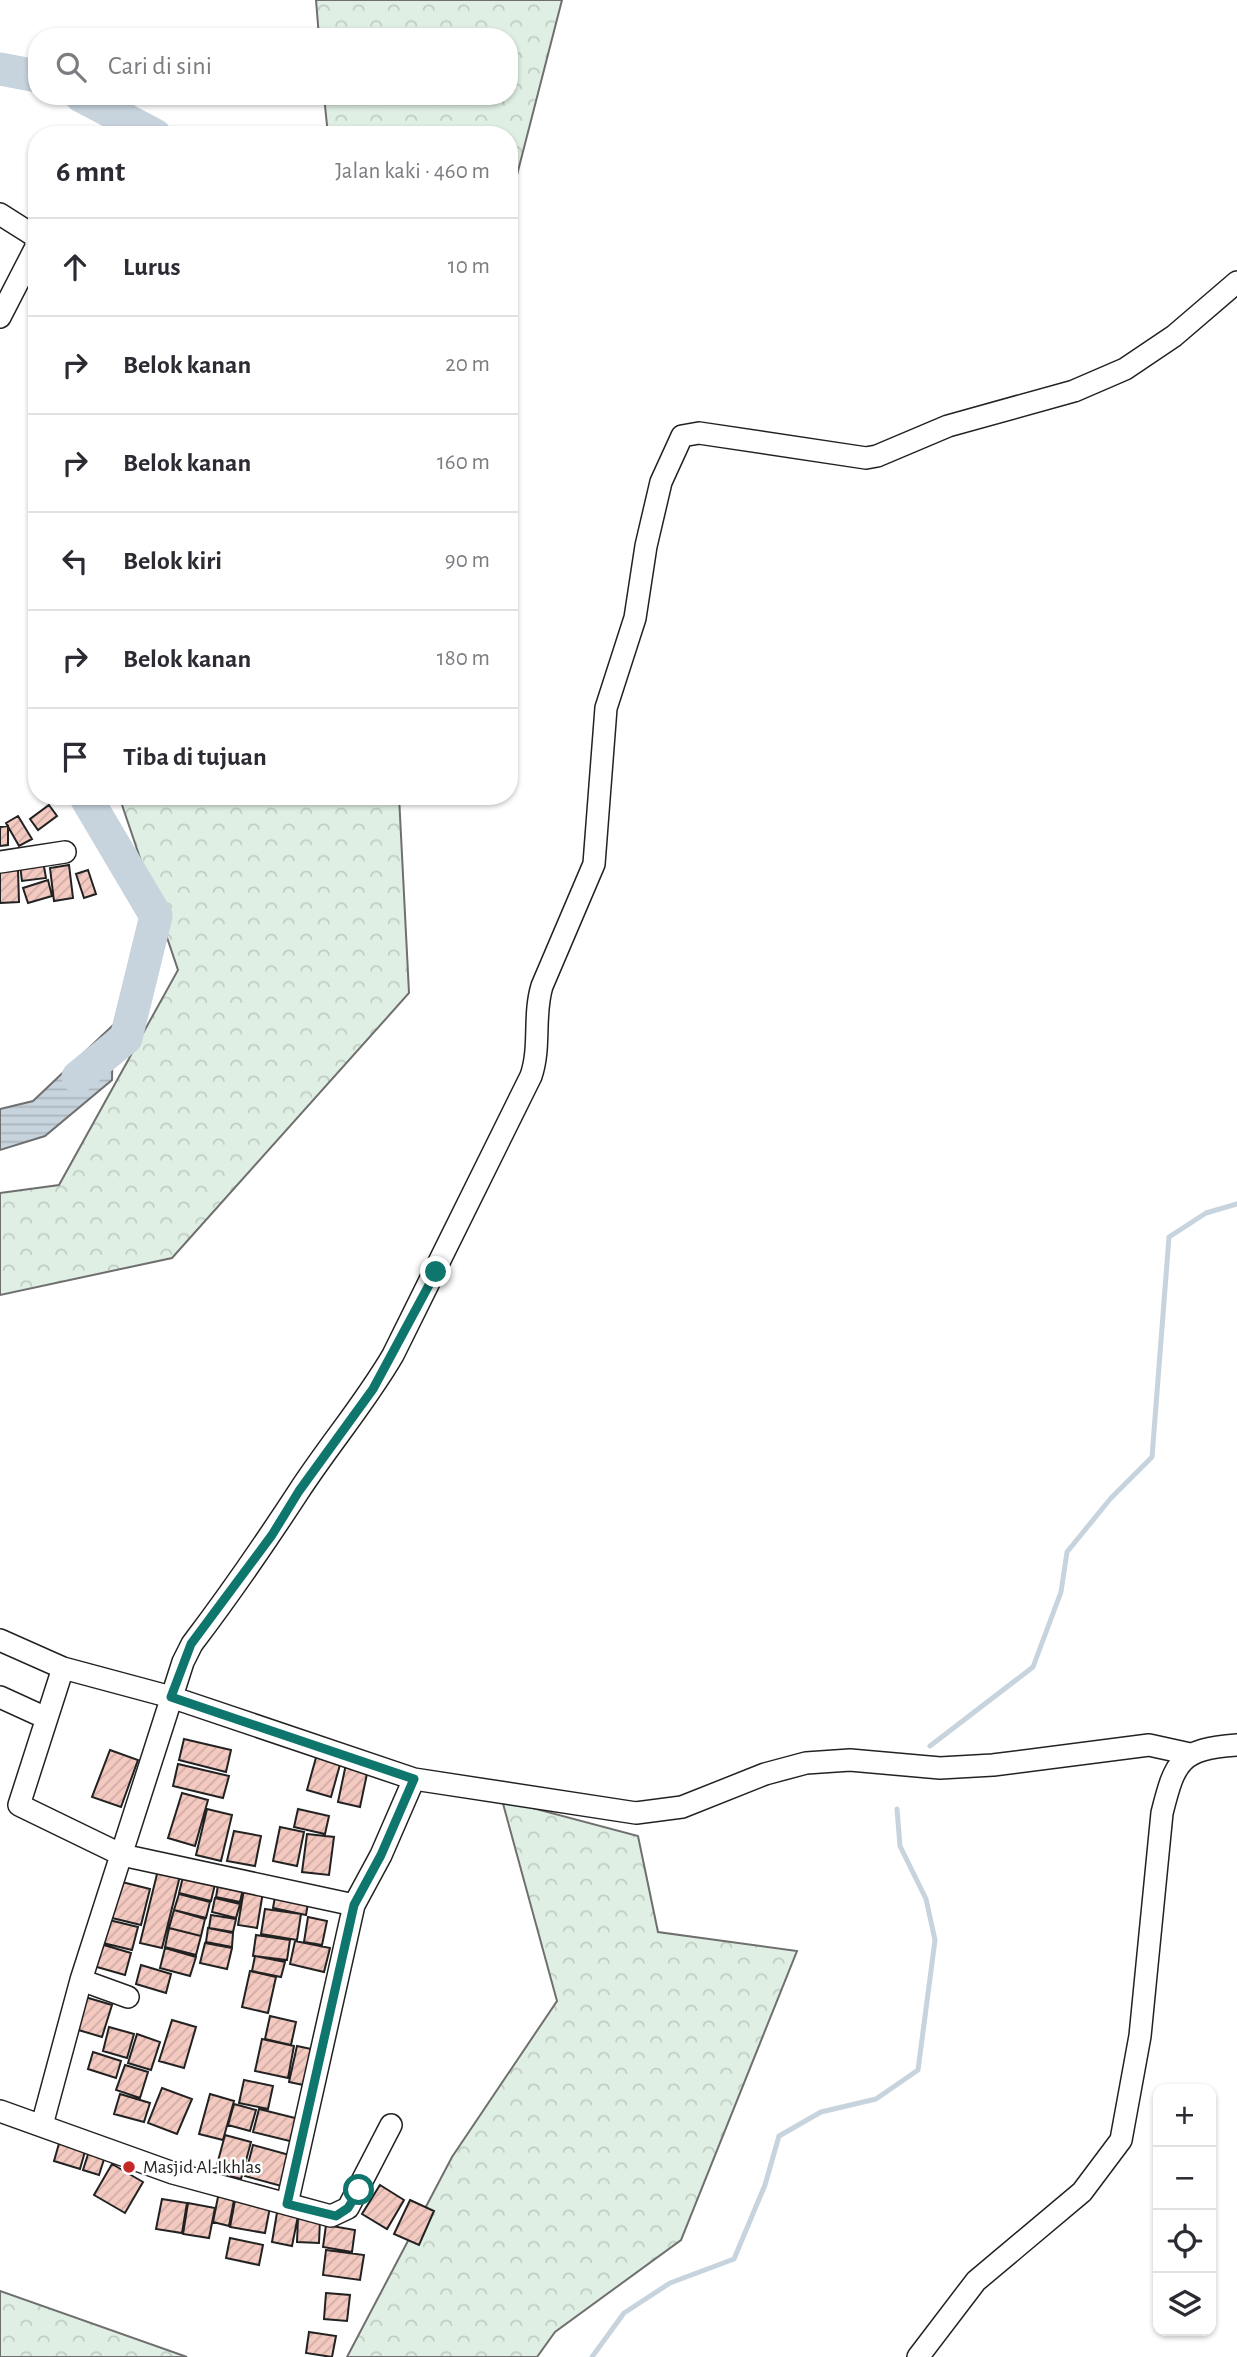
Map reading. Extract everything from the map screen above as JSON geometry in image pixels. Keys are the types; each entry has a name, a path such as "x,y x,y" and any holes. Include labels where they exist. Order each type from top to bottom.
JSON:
{"street":[{"path":"0,214 28,232"},
{"path":"0,317 28,262"},
{"path":"42,2124 81,1980 171,1697 191,1644 272,1535 299,1491 373,1389 393,1355 531,1076 537,1004 542,986 595,860 606,708 635,618 646,546 661,482 680,439 688,433 699,433 772,446 866,458 877,456 948,426 1074,391 1125,369 1174,336 1237,282"},
{"path":"0,862 65,852"},
{"path":"0,1640 64,1668 171,1697 414,1779 636,1813 682,1807 765,1774 806,1763 850,1760 940,1768 993,1765 1149,1745 1190,1754"},
{"path":"64,1668 46,1718 9,1800 122,1855 354,1905"},
{"path":"0,1697 46,1718"},
{"path":"918,2357 976,2281 1082,2192 1121,2140 1140,2036 1162,1813 1173,1772 1190,1754 1211,1747 1237,1745"},
{"path":"287,2204 354,1905 381,1855 414,1779"},
{"path":"81,1980 128,1997"},
{"path":"0,2111 173,2173 331,2216 344,2212 359,2190 391,2124"}],"green space":[{"path":"316,0 562,0 518,171 518,126 327,126 325,105 518,105 518,28 318,28"},
{"path":"122,805 399,805 409,993 172,1258 0,1295 0,1193 59,1185 178,970"},
{"path":"502,1800 638,1836 658,1932 797,1951 681,2240 555,2332 537,2357 347,2357 452,2157 557,2001"},
{"path":"0,2291 187,2357 0,2357"}],"shaded area":[{"path":"113,1025 112,1080 45,1136 0,1150 0,1109 33,1101"}],"building":[{"path":"49,805 57,816 38,830 30,819"},
{"path":"18,816 32,839 19,846 6,823"},
{"path":"8,826 8,845 0,846 0,827"},
{"path":"43,861 46,878 22,881 20,865"},
{"path":"69,865 73,898 54,901 50,868"},
{"path":"18,870 19,902 0,903 0,871"},
{"path":"88,870 96,894 84,898 76,874"},
{"path":"48,880 52,896 28,903 23,888"},
{"path":"184,1739 231,1750 226,1772 179,1760"},
{"path":"110,1750 138,1760 121,1807 92,1797"},
{"path":"317,1754 341,1761 331,1797 307,1790"},
{"path":"178,1764 229,1776 223,1798 173,1786"},
{"path":"346,1764 368,1769 360,1807 338,1802"},
{"path":"182,1793 208,1800 195,1846 168,1838"},
{"path":"207,1809 232,1815 221,1861 196,1855"},
{"path":"298,1809 329,1816 325,1834 294,1827"},
{"path":"280,1827 304,1832 297,1866 273,1861"},
{"path":"234,1831 261,1836 255,1866 227,1861"},
{"path":"307,1834 334,1837 329,1875 302,1872"},
{"path":"158,1870 180,1876 162,1948 140,1943"},
{"path":"184,1873 216,1880 211,1901 179,1893"},
{"path":"219,1880 244,1884 240,1902 216,1897"},
{"path":"122,1882 150,1889 141,1925 112,1918"},
{"path":"244,1889 263,1892 257,1928 238,1925"},
{"path":"276,1891 309,1897 306,1915 273,1908"},
{"path":"179,1894 210,1902 206,1918 174,1910"},
{"path":"215,1898 240,1904 236,1918 212,1912"},
{"path":"265,1909 301,1914 297,1940 261,1934"},
{"path":"174,1910 205,1919 201,1936 169,1928"},
{"path":"211,1915 236,1919 233,1932 209,1928"},
{"path":"308,1917 327,1921 322,1945 304,1942"},
{"path":"109,1920 138,1927 132,1950 103,1943"},
{"path":"169,1928 201,1936 196,1955 165,1947"},
{"path":"208,1928 233,1933 232,1947 206,1942"},
{"path":"256,1935 290,1940 287,1960 253,1956"},
{"path":"295,1941 330,1948 324,1972 290,1964"},
{"path":"97,1943 131,1953 125,1975 90,1965"},
{"path":"205,1943 232,1948 227,1969 200,1963"},
{"path":"165,1948 196,1957 190,1976 160,1968"},
{"path":"255,1956 285,1962 281,1977 252,1971"},
{"path":"141,1965 171,1974 166,1993 136,1984"},
{"path":"250,1971 276,1977 268,2013 242,2007"},
{"path":"85,1997 112,2005 102,2037 75,2029"},
{"path":"270,2016 296,2022 291,2045 265,2039"},
{"path":"172,2020 196,2027 184,2068 159,2061"},
{"path":"109,2027 134,2034 127,2058 103,2051"},
{"path":"137,2034 160,2042 151,2070 128,2063"},
{"path":"262,2039 294,2046 288,2078 255,2071"},
{"path":"297,2046 316,2050 308,2086 289,2082"},
{"path":"93,2052 121,2061 116,2078 88,2069"},
{"path":"125,2065 148,2072 140,2098 116,2090"},
{"path":"244,2080 273,2086 268,2109 239,2103"},
{"path":"162,2088 192,2099 177,2134 148,2123"},
{"path":"120,2094 150,2103 144,2122 114,2114"},
{"path":"210,2094 234,2101 223,2140 199,2134"},
{"path":"234,2104 256,2110 250,2131 228,2125"},
{"path":"259,2109 303,2120 298,2143 253,2132"},
{"path":"225,2135 251,2142 241,2179 215,2172"},
{"path":"60,2140 86,2148 80,2169 54,2161"},
{"path":"253,2145 293,2156 285,2187 245,2176"},
{"path":"90,2148 106,2153 99,2175 83,2170"},
{"path":"112,2164 143,2182 125,2213 94,2195"},
{"path":"380,2185 404,2200 387,2229 362,2214"},
{"path":"219,2192 235,2195 229,2226 213,2222"},
{"path":"236,2195 271,2202 265,2233 230,2227"},
{"path":"162,2199 187,2203 182,2233 156,2229"},
{"path":"410,2200 434,2211 419,2245 394,2234"},
{"path":"188,2203 215,2208 209,2238 183,2234"},
{"path":"278,2207 299,2211 292,2246 272,2242"},
{"path":"298,2218 320,2219 319,2243 297,2242"},
{"path":"326,2225 355,2230 352,2252 323,2247"},
{"path":"230,2238 263,2245 259,2265 226,2258"},
{"path":"326,2250 364,2255 360,2280 323,2275"},
{"path":"326,2293 350,2295 347,2321 324,2319"},
{"path":"309,2332 336,2336 332,2357 306,2353"}],"waterway":[{"path":"0,69 28,74"},
{"path":"98,105 138,126"},
{"path":"78,1077 126,1038 156,916 90,805"},
{"path":"930,1746 1033,1667 1061,1592 1067,1552 1111,1498 1152,1457 1169,1237 1206,1213 1237,1204"},
{"path":"592,2357 624,2313 670,2283 734,2259 765,2185 779,2136 821,2112 876,2099 918,2070 935,1940 926,1899 900,1846 897,1809"}],"place":[{"name":"Masjid Al-Ikhlas","path":"129,2167"}],"route":[{"path":"359,2190 348,2208 336,2216 287,2204 354,1905 381,1855 414,1779 302,1744 171,1697 191,1644 272,1535 299,1491 373,1389 436,1272"}]}
